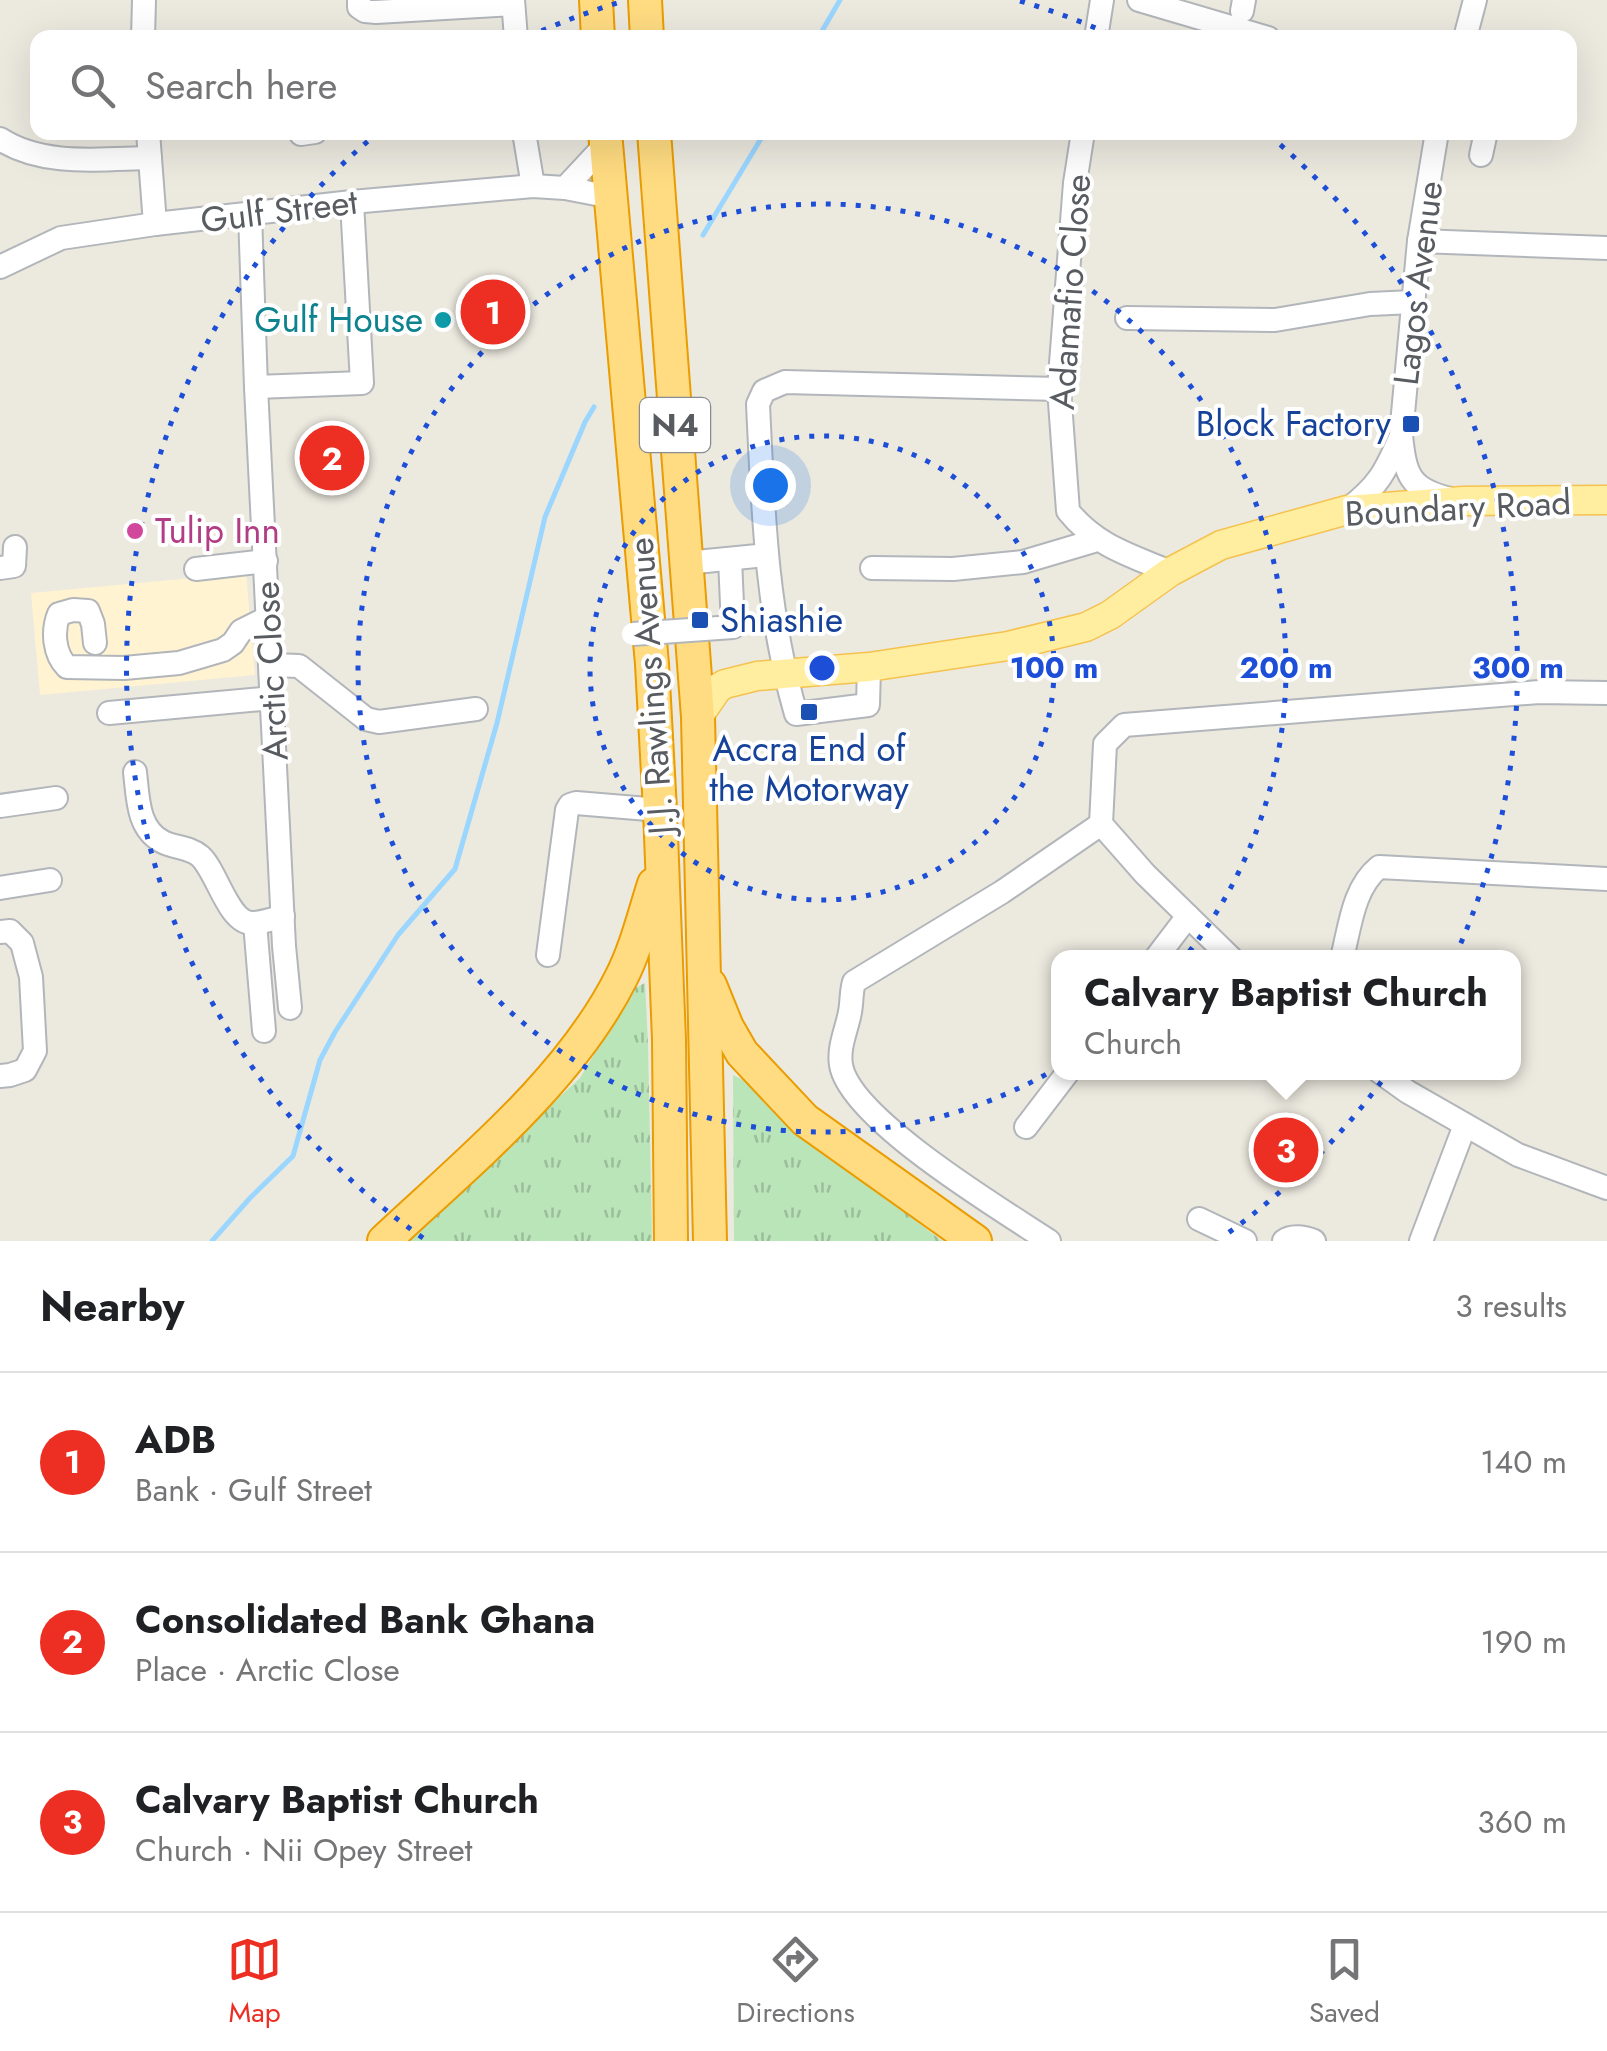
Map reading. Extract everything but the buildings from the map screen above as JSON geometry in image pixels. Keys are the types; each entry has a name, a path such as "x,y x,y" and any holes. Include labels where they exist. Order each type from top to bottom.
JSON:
{"highway":[{"path":"596,0 598,30"},
{"path":"645,0 647,30"},
{"name":"J.J. Rawlings Avenue","path":"606,140 648,595 644,664 660,810 669,1040 671,1241"},
{"name":"J.J. Rawlings Avenue","path":"655,140 698,717 710,1241"},
{"path":"384,1241 574,1053 620,979 662,860"},
{"path":"703,967 742,1053 805,1120 975,1241"}],"main road":[{"name":"Boundary Road","path":"698,717 710,698 726,684 784,672 869,667 1008,646 1086,627 1170,572 1222,545 1347,510 1463,501 1607,500"}],"street":[{"path":"144,0 144,30"},
{"path":"359,0 360,7 376,12 514,2 516,30"},
{"path":"1097,30 1102,0"},
{"path":"1139,0 1168,4 1244,30"},
{"path":"1467,30 1475,0"},
{"path":"0,139 53,158 150,158"},
{"path":"149,140 155,224"},
{"path":"525,140 534,186"},
{"path":"565,188 604,140"},
{"name":"Adamafio Close","path":"1081,140 1059,389 1068,512 1097,540 1170,572"},
{"name":"Lagos Avenue","path":"1435,140 1419,241 1401,434 1404,464 1415,484 1434,495 1463,501"},
{"name":"Gulf Street","path":"0,267 62,238 155,224 534,186 612,197"},
{"path":"256,387 362,383 352,202"},
{"name":"Arctic Close","path":"250,214 290,1008"},
{"path":"1419,241 1607,248"},
{"path":"1126,318 1275,320 1370,304 1413,302"},
{"path":"869,667 868,705 796,714 784,672 766,555 758,404 764,392 784,382 1059,389"},
{"name":"Lagos Avenue","path":"1347,510 1367,495 1385,473 1401,434"},
{"path":"872,568 952,569 1023,562 1097,540"},
{"path":"0,568 14,566 15,547"},
{"path":"686,563 766,555"},
{"path":"648,595 636,598 633,634 734,627 730,559"},
{"path":"196,569 266,561"},
{"path":"95,643 88,611 59,614 54,628 58,657 67,667 124,668 178,662 223,650 240,631 269,617"},
{"path":"271,665 298,666 366,719 379,722 476,709"},
{"path":"1223,950 1145,874 1102,824 1105,744 1124,726 1539,692 1607,693"},
{"path":"109,712 273,698"},
{"path":"136,772 145,825 164,842 198,854 235,914 244,922 255,924 283,916"},
{"path":"0,806 56,798"},
{"path":"548,955 566,810 576,802 660,810"},
{"path":"1049,1241 916,1153 849,1086 841,1064 842,1046 854,982 1002,892 1102,824"},
{"path":"1344,950 1358,896 1368,876 1379,867 1607,879"},
{"path":"0,888 50,880"},
{"path":"1162,950 1188,916"},
{"path":"255,924 264,1031"},
{"path":"0,932 10,931 17,936 28,960 35,1051 25,1070 0,1076"},
{"path":"1026,1126 1062,1080"},
{"path":"1391,1080 1518,1155 1607,1188"},
{"path":"1421,1241 1465,1125"},
{"path":"1199,1219 1244,1241"},
{"path":"1284,1241 1305,1237 1314,1241"}],"shaded area":[{"path":"246,573 255,675 40,695 31,593"}],"green space":[{"path":"645,983 652,1241 404,1241 580,1078 633,989"},
{"path":"733,1075 750,1083 869,1185 942,1241 734,1241"}],"waterway":[{"path":"823,30 840,0"},
{"path":"703,235 760,140"},
{"path":"212,1241 293,1156 320,1060 335,1032 398,935 455,869 497,723 545,517 594,407"}],"place":[{"name":"ADB","path":"493,312"},
{"name":"Gulf House","path":"443,320"},
{"name":"Block Factory","path":"1411,424"},
{"name":"Consolidated Bank Ghana","path":"332,458"},
{"name":"Tulip Inn","path":"135,531"},
{"name":"Shiashie","path":"700,620"},
{"name":"Accra End of the Motorway","path":"809,712"},
{"name":"Calvary Baptist Church","path":"1286,1150"}]}
